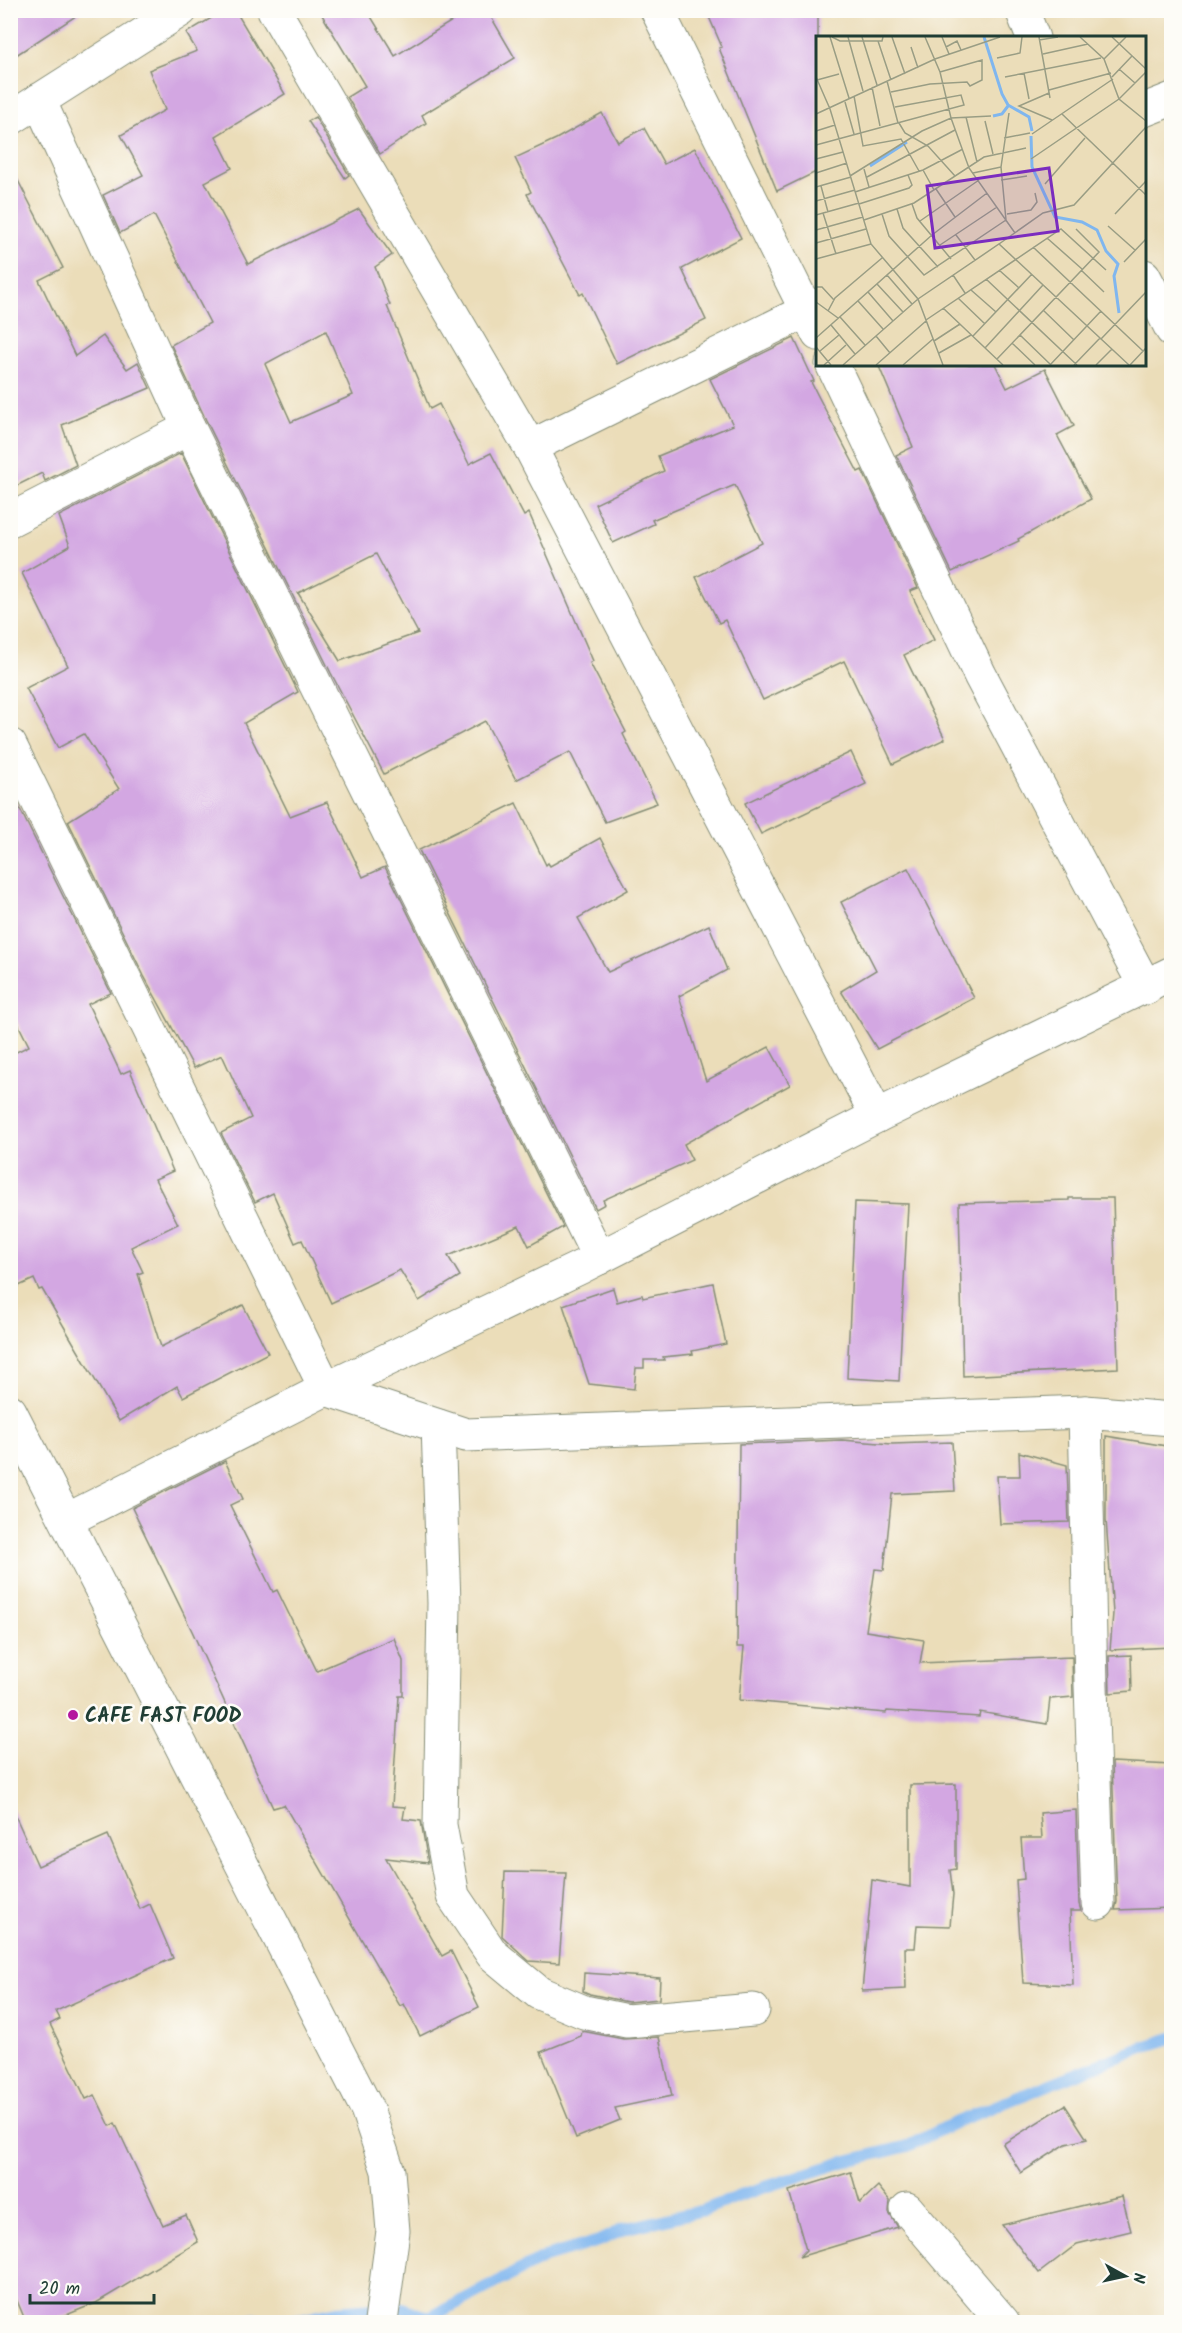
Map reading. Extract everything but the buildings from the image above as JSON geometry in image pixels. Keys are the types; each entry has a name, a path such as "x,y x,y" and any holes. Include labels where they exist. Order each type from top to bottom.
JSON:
{"street":[{"path":"10,119 181,10"},
{"path":"274,10 530,447 877,1116"},
{"path":"530,447 814,316 657,10"},
{"path":"1022,10 1033,36"},
{"path":"1146,109 1172,99"},
{"path":"39,100 189,428 598,1258"},
{"path":"1146,280 1172,330"},
{"path":"67,1520 326,1389 598,1258 877,1116 1159,980 980,675 833,366"},
{"path":"10,520 189,428"},
{"path":"10,745 326,1389 466,1435 1085,1412 1172,1419"},
{"path":"10,1411 367,2109 387,2171 393,2231 382,2317"},
{"path":"1085,1412 1098,1903"},
{"path":"438,1426 444,1603 440,1825 453,1896 492,1954 539,1993 584,2012 627,2020 753,2010"},
{"path":"907,2210 1003,2322"}],"waterway":[{"path":"287,2322 337,2311 397,2306 429,2318 545,2257 599,2241 624,2229 704,2210 747,2193 843,2162 908,2146 956,2122 1143,2047 1172,2038"},
{"path":"251,2322 254,2319 262,2322"}],"place":[{"name":"CAFE FAST FOOD","path":"73,1715"}]}
